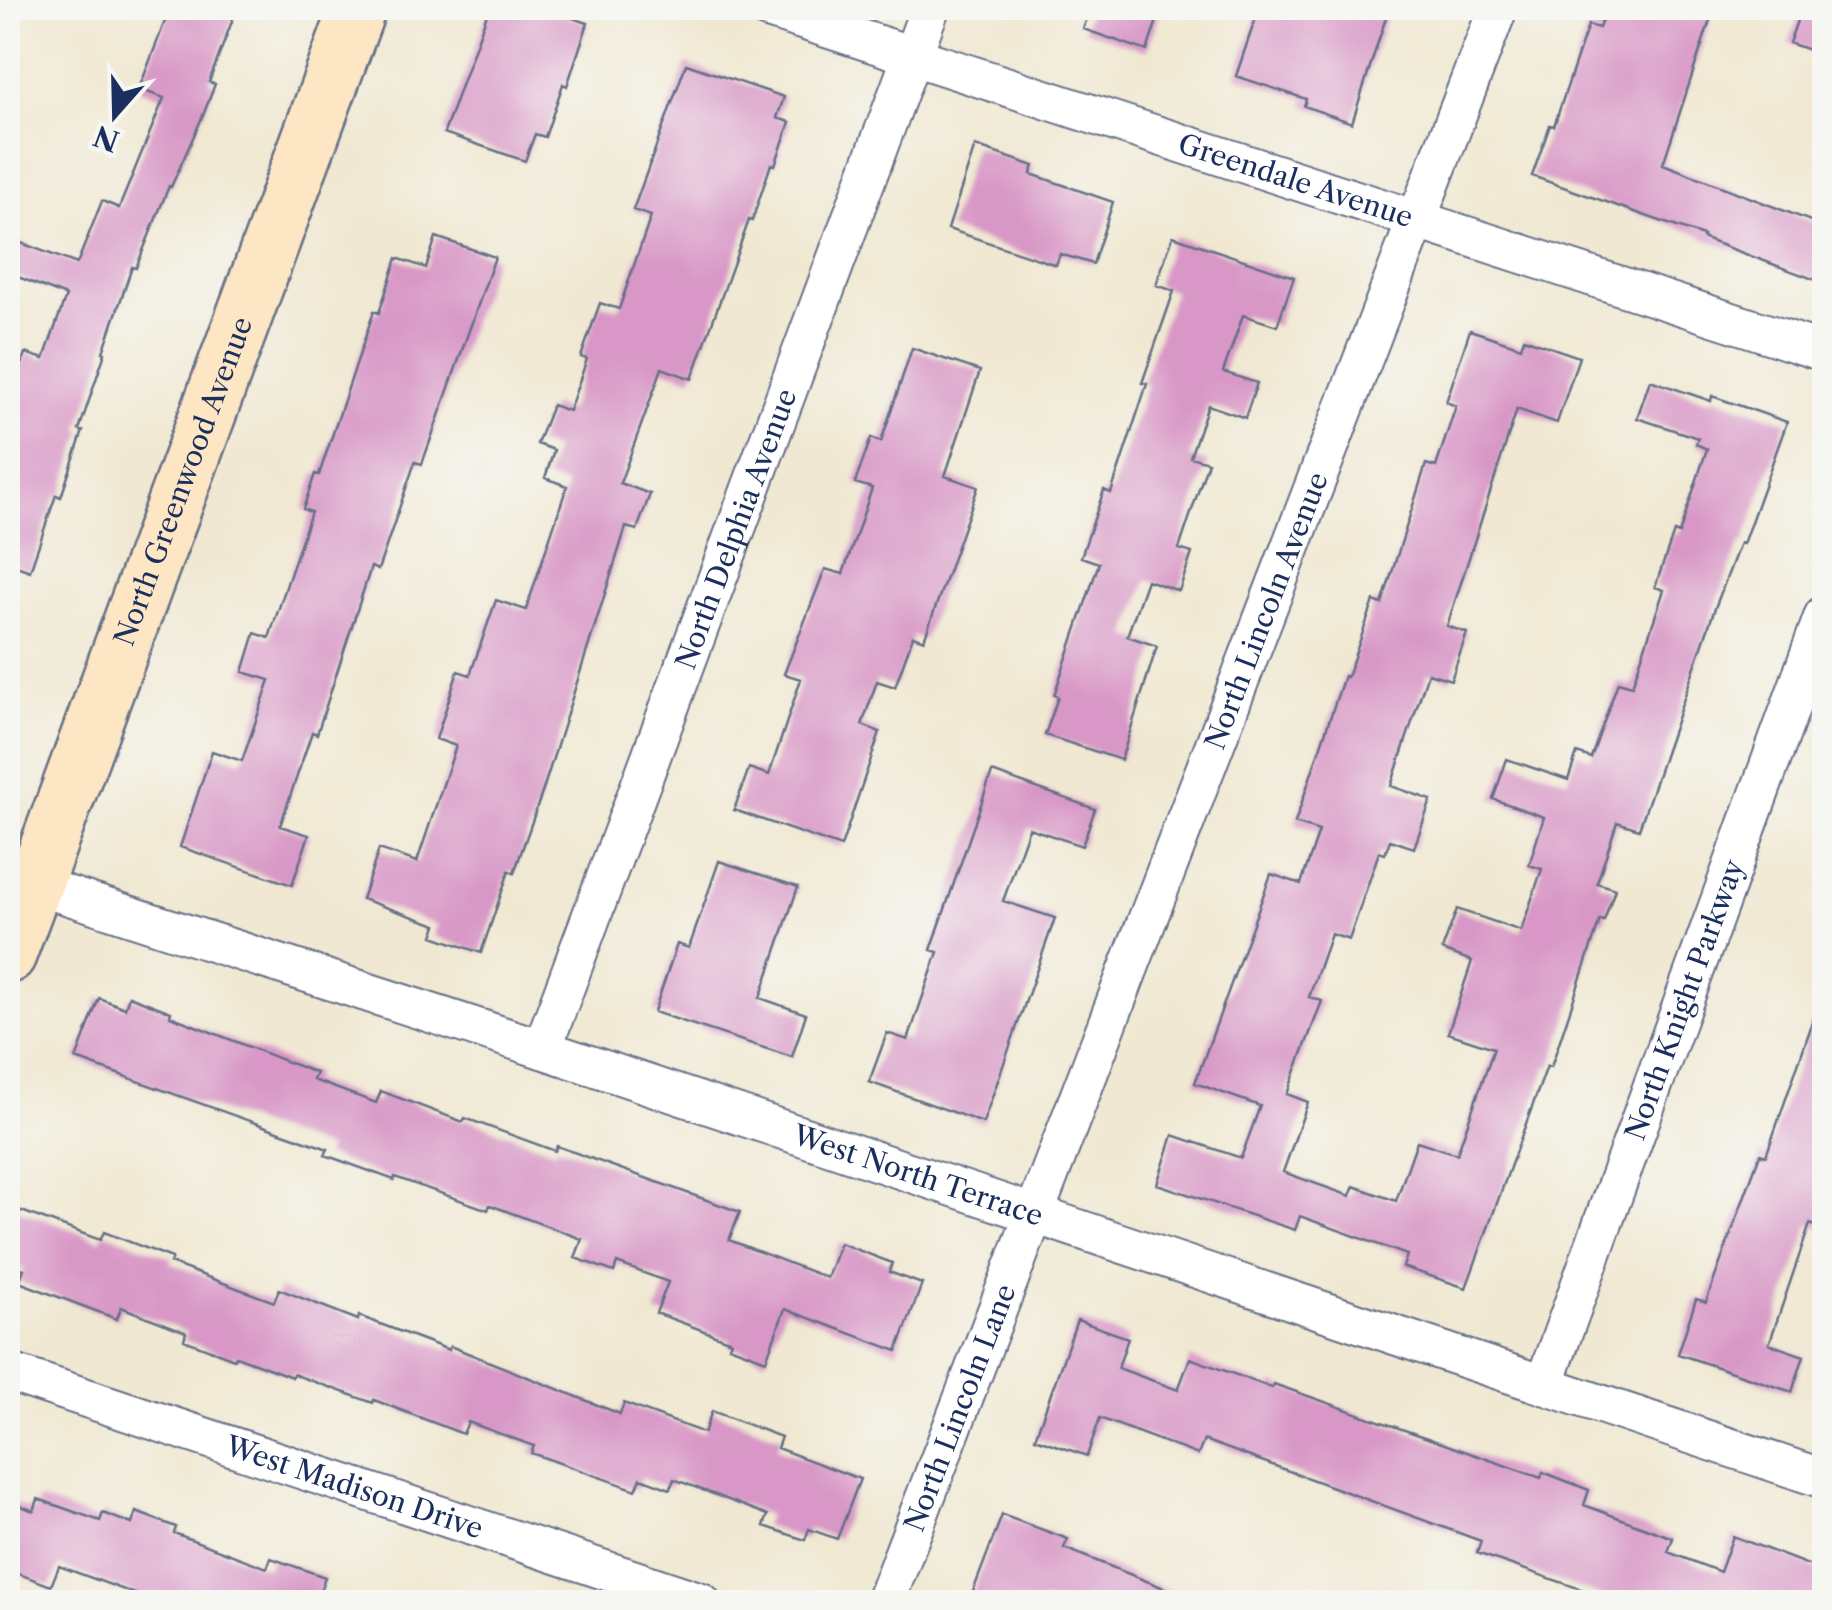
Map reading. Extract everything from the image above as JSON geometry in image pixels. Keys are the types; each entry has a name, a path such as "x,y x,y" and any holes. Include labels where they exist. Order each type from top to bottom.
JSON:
{"main road":[{"name":"North Greenwood Avenue","path":"8,955 21,880 358,8"}],"street":[{"name":"Greendale Avenue","path":"765,8 1824,352"},
{"name":"North Delphia Avenue","path":"542,1049 930,8"},
{"name":"North Lincoln Avenue","path":"1034,1214 1498,8"},
{"name":"North Knight Parkway","path":"1544,1385 1824,615"},
{"name":"West North Terrace","path":"21,880 542,1049 1824,1479"},
{"name":"North Lincoln Lane","path":"885,1602 1034,1214"},
{"name":"West Madison Drive","path":"8,1372 700,1602"}],"building":[{"path":"170,8 237,8 209,82 215,84 204,113 136,268 132,267 61,497 56,495 30,571 8,563 8,406 25,353 44,359 66,296 8,273 8,238 77,264 102,201 119,208 164,98 139,89"},
{"path":"489,8 542,8 588,23 545,137 535,134 525,161 444,133"},
{"path":"1091,8 1161,8 1147,51 1083,29"},
{"path":"1259,8 1389,8 1352,123 1304,106 1306,99 1236,76"},
{"path":"1606,8 1714,8 1663,164 1824,226 1824,283 1532,176 1550,125 1554,126 1588,25 1599,28"},
{"path":"1799,15 1824,23 1824,55 1789,43"},
{"path":"686,64 784,97 777,118 790,122 752,221 749,220 692,379 662,368 620,483 650,494 637,530 626,527 543,790 481,953 433,936 437,925 362,899 379,849 417,862 456,746 436,739 458,671 470,675 496,600 526,610 567,486 545,478 554,450 537,444 552,405 569,411 587,359 581,357 600,303 619,309 651,216 633,210"},
{"path":"975,146 1034,166 1031,174 1113,202 1093,264 1060,254 1056,265 948,229"},
{"path":"1173,236 1294,277 1277,326 1243,315 1223,372 1257,383 1245,418 1208,405 1190,457 1208,462 1179,549 1192,553 1179,591 1147,580 1127,636 1157,646 1121,760 1045,735 1058,697 1054,695 1099,563 1081,557 1104,490 1111,493 1147,384 1142,383 1174,291 1156,285"},
{"path":"436,237 495,257 422,464 415,462 378,570 371,567 317,734 312,732 280,826 309,835 292,885 180,847 212,751 242,761 270,680 243,672 255,633 269,638 311,512 303,509 315,474 319,475 374,311 379,313 397,258 426,268"},
{"path":"1470,330 1521,347 1524,338 1579,357 1557,423 1517,409 1447,626 1467,633 1451,680 1428,673 1391,786 1431,800 1414,848 1390,840 1385,854 1379,852 1349,940 1331,934 1309,997 1322,1001 1287,1094 1308,1102 1283,1172 1350,1196 1354,1186 1396,1201 1417,1141 1457,1154 1494,1048 1448,1033 1472,961 1442,950 1457,909 1521,931 1542,869 1529,865 1544,817 1493,799 1507,759 1568,780 1577,753 1591,758 1618,682 1632,686 1664,590 1655,587 1674,532 1679,534 1707,449 1696,444 1698,438 1637,418 1650,380 1787,422 1743,544 1740,543 1715,608 1639,829 1617,822 1597,883 1615,889 1604,921 1600,920 1551,1067 1547,1066 1466,1288 1403,1267 1407,1255 1300,1216 1295,1230 1157,1184 1173,1135 1241,1158 1260,1106 1195,1083 1271,874 1301,884 1319,831 1295,823 1344,676 1347,677 1374,601 1382,604 1426,464 1436,467 1456,406 1446,402"},
{"path":"912,348 980,371 945,476 978,487 924,640 913,636 895,687 877,681 862,725 880,732 841,847 734,810 749,768 769,775 801,679 784,674 825,569 843,574 872,488 855,483 871,438 881,442"},
{"path":"992,772 1095,809 1082,846 1029,828 1003,901 1055,918 983,1123 869,1082 887,1033 908,1040 938,952 931,950"},
{"path":"719,861 798,887 760,998 806,1014 792,1057 654,1012 677,944 689,948"},
{"path":"129,996 316,1073 313,1080 376,1103 381,1091 555,1151 557,1146 740,1212 729,1240 827,1278 840,1243 892,1263 889,1272 922,1284 897,1351 785,1309 766,1360 729,1346 731,1341 656,1313 668,1282 617,1263 614,1272 575,1258 582,1239 490,1205 488,1210 395,1177 394,1180 325,1155 328,1149 76,1059 99,998 125,1008"},
{"path":"1820,1001 1824,1001 1824,1229 1810,1224 1769,1344 1804,1356 1792,1392 1678,1354 1696,1299 1706,1302 1760,1154 1766,1156"},
{"path":"8,1206 100,1240 104,1232 172,1258 170,1263 274,1302 279,1289 358,1320 359,1316 449,1350 450,1346 620,1414 624,1403 704,1433 712,1411 781,1437 777,1448 860,1479 837,1539 809,1529 805,1540 764,1526 768,1515 674,1479 670,1489 641,1478 636,1490 531,1453 534,1446 468,1422 463,1434 374,1400 373,1403 236,1356 234,1359 184,1340 186,1332 121,1307 117,1319 19,1282 24,1269 8,1263"},
{"path":"1077,1320 1128,1338 1118,1368 1178,1390 1190,1358 1541,1478 1543,1472 1589,1490 1584,1505 1673,1538 1668,1552 1720,1572 1733,1536 1824,1571 1824,1602 1618,1602 1477,1553 1481,1541 1204,1440 1198,1455 1100,1418 1087,1456 1035,1438"},
{"path":"38,1499 100,1521 103,1513 132,1524 136,1512 176,1527 174,1533 267,1568 271,1558 325,1577 316,1602 157,1602 59,1566 51,1586 8,1570 8,1501 34,1511"},
{"path":"1002,1515 1068,1539 1064,1548 1199,1602 969,1602"}]}
